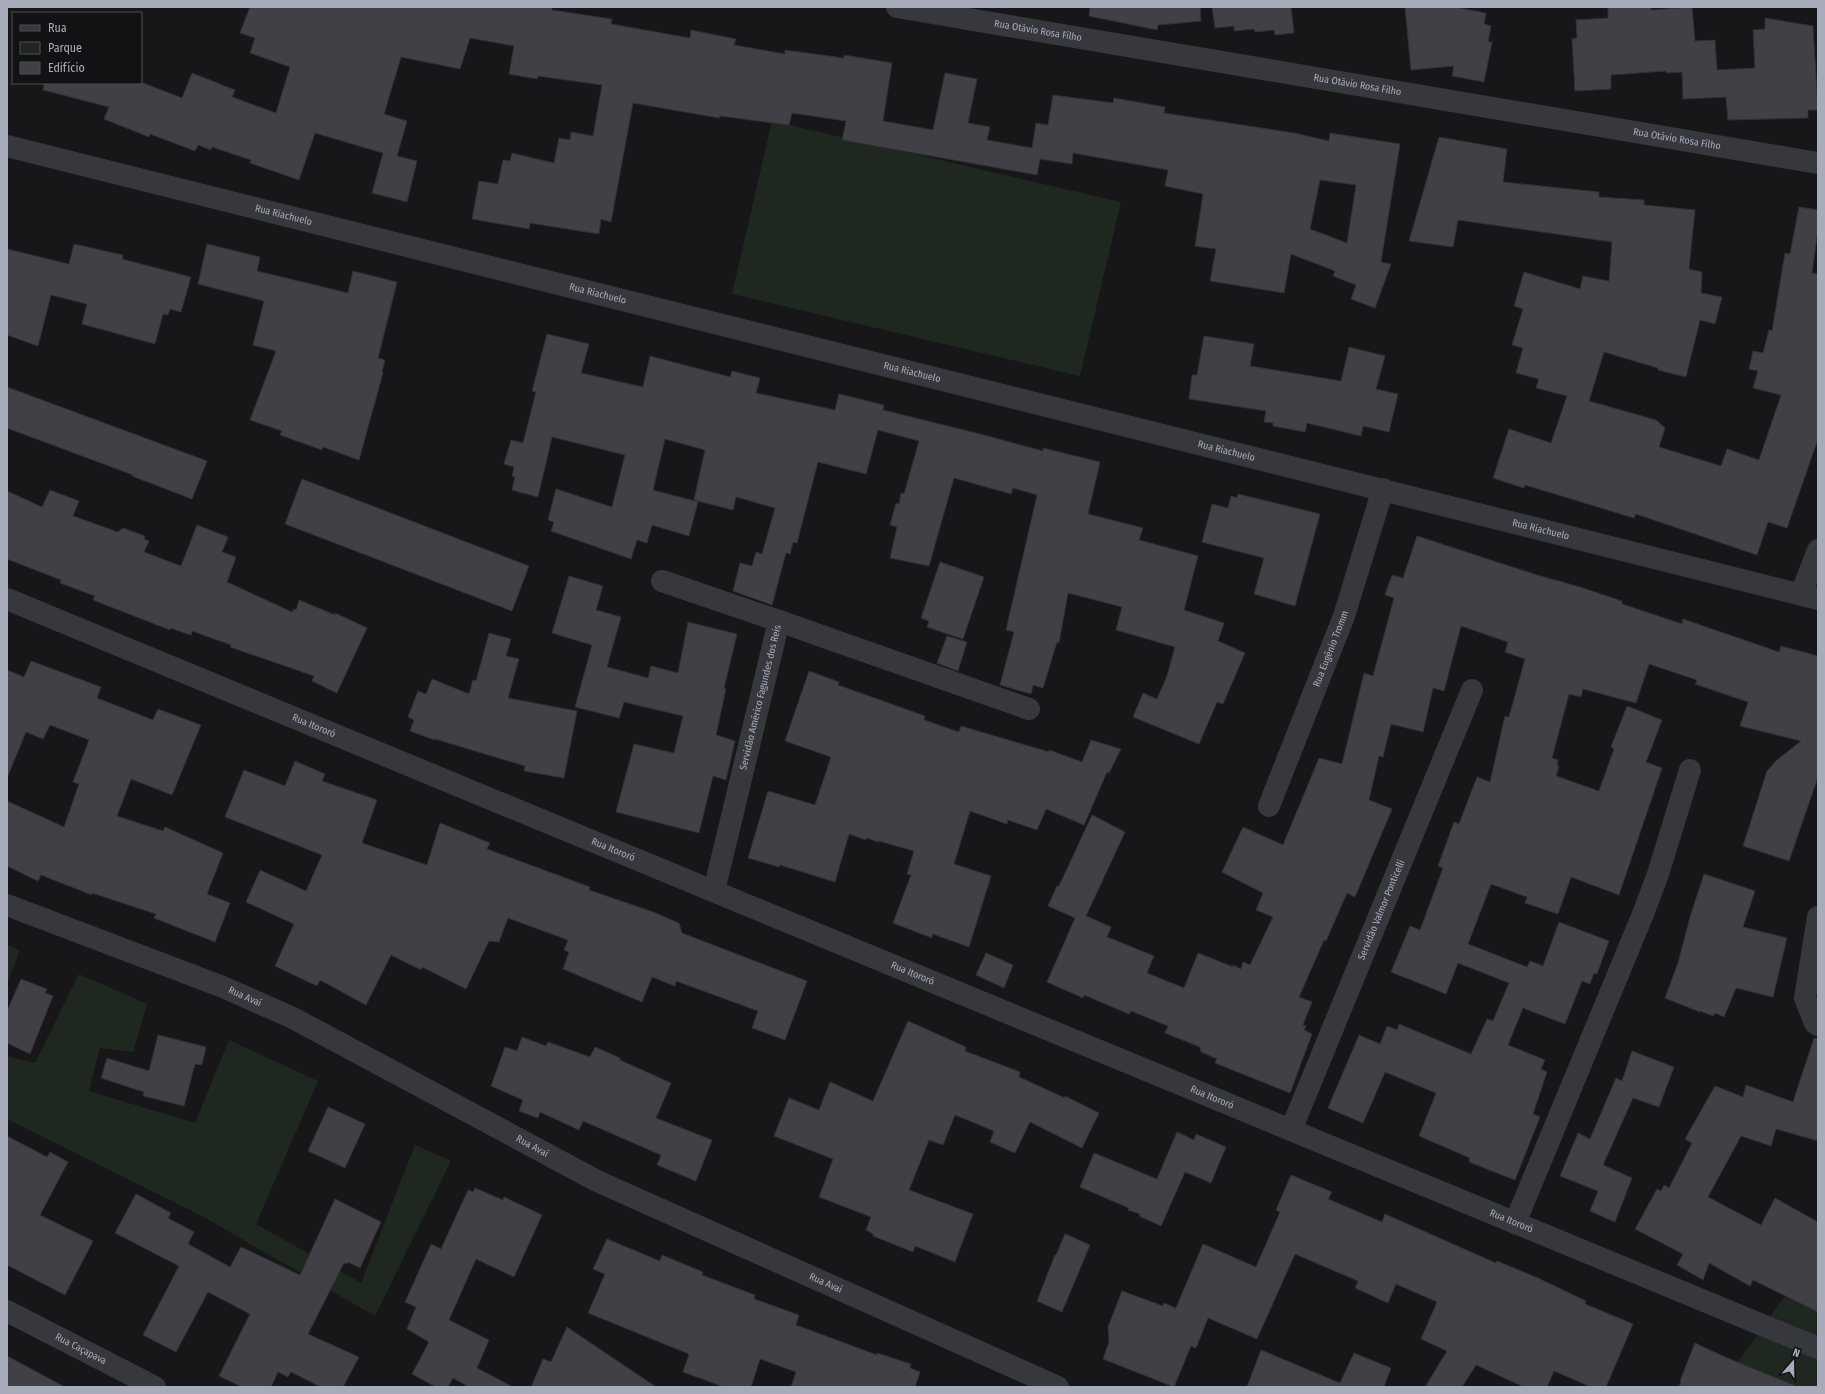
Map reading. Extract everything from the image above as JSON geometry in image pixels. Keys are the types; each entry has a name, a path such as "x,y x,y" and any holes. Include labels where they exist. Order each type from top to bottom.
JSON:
{"street":[{"name":"Rua Otávio Rosa Filho","path":"897,7 1818,163"},
{"name":"Rua Riachuelo","path":"7,146 1810,596"},
{"name":"Rua Eugênio Tromm","path":"1269,806 1344,616 1383,489"},
{"path":"1810,596 1818,550"},
{"path":"662,581 779,621"},
{"name":"Rua Itororó","path":"7,599 1818,1348"},
{"name":"Servidão Américo Fagundes dos Reis","path":"714,891 779,621 1029,709"},
{"name":"Servidão Valmor Ponticelli","path":"1291,1130 1472,690"},
{"path":"1515,1223 1653,887 1690,770"},
{"name":"Rua Avaí","path":"7,905 223,987 293,1018 596,1182 1058,1387"},
{"path":"1818,917 1805,998 1815,1023 1818,1025"},
{"name":"Rua Caçapava","path":"7,1311 155,1387"}],"green space":[{"path":"772,121 1121,202 1080,376 732,294"},
{"path":"7,945 20,950 7,984"},
{"path":"79,974 147,1004 133,1052 100,1048 89,1091 195,1123 229,1040 318,1081 256,1224 361,1283 415,1145 451,1161 375,1316 200,1215 7,1119 7,1056 35,1063"},
{"path":"1818,1250 1818,1387 1720,1387"}],"building":[{"path":"250,7 552,7 552,10 612,19 611,24 690,38 691,30 736,39 734,45 785,54 785,50 844,58 844,55 892,63 883,121 933,130 945,73 977,79 968,123 990,127 987,140 1032,148 1036,123 1048,125 1053,95 1113,103 1114,98 1165,107 1164,113 1294,133 1329,141 1330,133 1400,144 1381,262 1391,264 1375,308 1351,299 1356,285 1333,276 1335,271 1291,254 1284,293 1210,281 1216,249 1195,246 1203,194 1165,186 1168,170 1073,153 1072,164 1040,159 1037,175 842,140 846,121 792,113 789,125 720,116 719,118 633,103 611,222 601,219 599,234 530,223 529,229 472,219 479,181 498,184 503,160 510,161 512,153 554,163 559,138 570,140 571,132 593,136 602,85 538,76 537,79 509,74 514,46 470,38 460,69 401,57 384,114 407,121 397,156 417,161 407,202 372,193 383,153 315,133 299,180 250,163 251,160 212,147 211,150 198,145 195,151 150,134 149,137 104,119 109,107 43,90 44,84 143,83 182,98 192,73 235,90 232,97 276,113 290,67 250,53 255,38 240,33","holes":["1320,180 1356,185 1347,243 1310,229"]},
{"path":"1090,7 1200,7 1201,21 1158,25 1157,30 1089,16"},
{"path":"1212,7 1291,7 1294,33 1275,35 1274,30 1255,32 1254,29 1234,31 1234,26 1215,28"},
{"path":"1405,7 1454,7 1486,13 1484,24 1491,26 1488,42 1492,42 1484,82 1452,76 1454,66 1411,70"},
{"path":"1608,7 1651,7 1651,10 1692,7 1695,41 1715,40 1717,70 1755,68 1753,30 1765,29 1765,18 1813,26 1818,110 1808,110 1808,118 1728,120 1726,97 1683,99 1682,72 1666,73 1666,71 1611,75 1611,89 1575,91 1572,39 1577,38 1576,20 1608,18"},
{"path":"1439,137 1507,149 1503,182 1599,192 1599,197 1644,200 1644,205 1695,210 1689,269 1702,272 1701,293 1722,297 1715,324 1700,320 1686,377 1658,370 1658,368 1604,352 1589,401 1656,420 1665,428 1659,447 1721,466 1727,449 1759,460 1781,395 1753,388 1758,371 1749,369 1753,351 1763,353 1769,330 1772,331 1785,253 1790,254 1799,207 1818,210 1818,230 1812,273 1818,274 1818,439 1787,528 1768,522 1757,555 1636,514 1634,518 1525,485 1524,488 1493,478 1509,429 1551,443 1567,396 1536,388 1539,379 1516,373 1523,348 1512,345 1523,309 1514,306 1524,272 1580,289 1583,276 1609,281 1612,242 1458,220 1453,247 1409,241"},
{"path":"74,244 123,255 122,259 191,277 181,312 170,309 168,315 163,314 155,344 82,324 87,304 51,295 38,346 7,335 7,249 69,264"},
{"path":"207,244 260,257 257,271 348,293 353,271 397,282 378,358 385,360 383,373 359,460 323,447 322,450 280,435 282,431 250,420 276,351 253,345 264,301 198,284"},
{"path":"547,334 589,344 581,373 643,387 650,356 730,377 732,371 760,378 756,393 835,410 839,394 884,405 883,410 1043,451 1043,448 1100,462 1088,514 1143,528 1139,540 1198,556 1184,610 1224,623 1218,641 1245,653 1223,704 1217,702 1199,744 1133,717 1143,693 1157,699 1167,676 1175,647 1116,630 1122,607 1068,593 1059,643 1057,642 1043,688 1033,685 1031,694 1000,685 1014,632 1006,630 1037,495 1013,488 1011,494 954,478 929,566 890,558 897,527 890,525 896,503 899,504 901,493 904,494 919,441 878,430 866,474 818,462 797,543 793,542 790,554 786,553 772,605 733,591 740,563 752,566 756,552 762,554 775,508 736,497 733,510 694,500 705,450 665,439 653,490 698,502 689,536 652,525 647,543 637,540 631,559 551,531 554,522 548,520 556,489 612,507 625,455 552,437 538,497 512,490 515,477 512,476 514,467 504,464 511,440 523,443 536,392 532,391"},
{"path":"1204,336 1254,344 1250,366 1341,381 1349,347 1385,356 1376,389 1398,394 1389,432 1363,426 1361,436 1307,423 1305,432 1273,426 1273,423 1264,422 1266,411 1189,399 1192,375 1197,375"},
{"path":"7,387 207,461 192,499 132,476 133,475 7,428"},
{"path":"302,479 529,566 512,611 285,524"},
{"path":"50,490 79,501 73,516 118,532 123,528 145,536 144,539 149,541 144,552 181,566 197,525 228,537 222,552 236,557 227,582 292,612 294,609 296,610 299,600 335,615 335,613 367,628 337,693 312,681 314,676 230,647 231,645 192,631 191,635 170,628 170,630 93,600 95,596 60,583 61,580 7,559 7,491 42,507"},
{"path":"1238,494 1320,514 1295,606 1254,594 1264,558 1202,542 1212,504 1228,508 1231,496 1237,498"},
{"path":"1417,536 1537,575 1580,587 1622,601 1622,604 1682,624 1683,619 1779,652 1781,646 1818,656 1818,777 1789,861 1743,846 1767,771 1777,760 1801,741 1740,726 1748,702 1695,684 1697,680 1649,664 1636,703 1583,689 1581,697 1569,694 1552,758 1558,760 1557,766 1559,766 1556,776 1599,791 1614,749 1611,747 1627,706 1662,720 1646,762 1662,768 1619,895 1571,877 1558,914 1525,903 1527,897 1491,884 1468,944 1527,967 1530,961 1543,966 1559,922 1609,941 1597,974 1594,973 1590,984 1582,981 1565,1024 1523,1008 1508,1045 1545,1060 1541,1069 1547,1072 1533,1114 1540,1117 1515,1180 1469,1162 1470,1158 1419,1136 1436,1093 1385,1072 1363,1123 1328,1108 1359,1035 1380,1044 1387,1026 1397,1030 1399,1024 1471,1054 1487,1019 1493,1021 1509,983 1458,963 1446,994 1391,972 1410,926 1420,930 1443,868 1438,866 1454,822 1459,824 1477,777 1490,782 1505,716 1509,717 1525,659 1505,652 1508,642 1461,626 1444,691 1433,688 1423,732 1391,724 1383,757 1379,756 1369,800 1392,809 1355,897 1347,893 1299,997 1312,1002 1303,1025 1306,1026 1304,1030 1312,1034 1290,1093 1215,1063 1217,1059 1201,1052 1200,1047 1165,1033 1168,1026 1131,1011 1129,1014 1084,995 1083,998 1047,982 1075,918 1048,906 1092,815 1125,832 1086,916 1111,927 1107,937 1154,956 1147,973 1184,988 1198,953 1241,969 1243,962 1250,965 1273,917 1256,910 1263,893 1222,872 1243,827 1283,845 1319,758 1342,764 1364,673 1373,676 1394,598 1385,595 1392,575 1403,578"},
{"path":"940,562 984,577 963,639 927,627 929,621 921,618"},
{"path":"569,576 603,586 596,610 621,617 607,667 648,678 651,666 678,673 688,622 737,634 724,688 726,689 716,735 735,741 726,780 713,776 699,833 616,812 634,744 674,753 683,716 624,702 619,718 575,707 592,645 552,633"},
{"path":"489,633 511,639 506,656 519,659 508,698 577,711 564,778 524,771 525,766 435,740 410,731 414,720 408,717 418,691 426,694 432,679 469,694 473,680 476,681"},
{"path":"947,636 967,642 958,671 937,663"},
{"path":"31,661 101,687 97,698 153,720 158,709 201,725 172,795 131,779 117,816 163,831 165,827 223,853 207,894 230,903 215,942 154,918 156,914 92,893 92,895 41,875 38,881 7,866 7,801 64,827 79,784 73,782 89,740 50,725 43,739 26,732 7,778 7,670 24,677"},
{"path":"809,671 839,682 838,685 925,716 924,720 959,732 961,726 1049,752 1049,750 1082,762 1091,740 1121,749 1109,773 1107,772 1084,825 1046,809 1037,830 1008,820 1007,824 970,811 954,864 991,876 969,947 933,934 932,938 893,923 911,875 907,874 914,851 867,838 866,840 849,834 835,882 780,865 779,867 748,858 768,791 815,805 831,757 785,741"},
{"path":"295,761 325,774 322,781 377,800 362,843 427,865 440,823 490,843 487,849 590,887 589,890 653,912 679,923 682,933 807,981 785,1040 752,1028 758,1011 676,981 675,986 652,977 642,1002 563,969 569,952 564,950 568,940 508,918 499,942 489,941 466,989 422,967 421,970 391,955 366,1005 320,980 317,986 275,966 294,924 246,902 260,870 306,891 322,855 225,817 244,770 285,786"},
{"path":"1704,874 1755,891 1743,927 1787,938 1773,997 1736,988 1724,1017 1715,1013 1713,1016 1700,1012 1665,998 1678,963 1690,917"},
{"path":"986,953 1013,965 1004,988 976,975"},
{"path":"21,979 47,989 45,993 53,996 30,1054 7,1043 7,1011"},
{"path":"908,1021 966,1047 965,1051 1020,1072 1019,1077 1065,1098 1065,1096 1099,1113 1082,1148 1030,1122 1015,1153 990,1142 994,1131 955,1115 943,1145 929,1140 909,1190 973,1214 955,1262 915,1246 913,1252 873,1236 873,1234 866,1230 871,1217 819,1197 833,1159 774,1136 789,1098 819,1110 830,1082 873,1101"},
{"path":"158,1035 206,1047 202,1065 195,1064 184,1106 143,1096 144,1092 101,1078 107,1058 149,1071"},
{"path":"522,1037 546,1046 548,1042 590,1057 595,1047 671,1083 656,1118 712,1140 696,1181 657,1165 661,1155 583,1121 579,1130 540,1112 538,1118 519,1111 523,1100 491,1086 505,1047 517,1051"},
{"path":"1814,1038 1818,1039 1818,1141 1776,1129 1771,1146 1741,1136 1708,1197 1761,1225 1775,1198 1818,1222 1818,1312 1753,1280 1750,1286 1709,1263 1703,1280 1677,1265 1683,1254 1635,1229 1657,1189 1661,1191 1664,1185 1669,1188 1692,1143 1685,1139 1715,1086 1743,1097 1746,1085 1793,1102"},
{"path":"1632,1051 1674,1067 1659,1107 1633,1098 1603,1165 1632,1178 1615,1222 1590,1211 1598,1191 1560,1176 1578,1133 1590,1139 1616,1078 1622,1081"},
{"path":"328,1107 365,1124 345,1168 308,1151"},
{"path":"1177,1132 1194,1140 1196,1134 1226,1147 1211,1183 1185,1172 1161,1226 1139,1216 1140,1214 1128,1210 1129,1208 1080,1187 1094,1153 1157,1179"},
{"path":"7,1136 47,1157 50,1152 68,1162 40,1215 93,1241 65,1295 7,1265"},
{"path":"1291,1175 1332,1192 1328,1199 1382,1222 1385,1214 1496,1263 1497,1261 1538,1278 1586,1301 1585,1304 1633,1324 1606,1387 1591,1387 1554,1371 1547,1387 1524,1387 1476,1365 1462,1387 1425,1387 1447,1351 1421,1339 1437,1302 1396,1284 1388,1303 1355,1288 1358,1281 1295,1254 1257,1339 1208,1318 1196,1348 1191,1346 1174,1387 1103,1359 1109,1342 1108,1327 1122,1291 1163,1306 1164,1303 1176,1308 1203,1244 1256,1267 1280,1212 1276,1210"},
{"path":"475,1188 503,1200 504,1197 542,1215 514,1277 476,1259 449,1320 489,1340 477,1368 513,1387 469,1387 453,1378 448,1387 436,1387 412,1374 429,1342 407,1329 416,1307 405,1302 431,1244 441,1249 468,1190 473,1192"},
{"path":"136,1194 171,1213 168,1218 194,1232 188,1244 230,1267 241,1247 300,1275 335,1199 381,1222 360,1268 348,1262 347,1264 344,1263 308,1334 359,1357 343,1387 321,1387 291,1372 288,1377 278,1372 271,1387 242,1387 219,1376 250,1314 208,1292 176,1352 143,1335 179,1266 115,1233"},
{"path":"1065,1234 1090,1245 1062,1312 1037,1301"},
{"path":"607,1239 660,1261 662,1255 703,1272 702,1275 755,1295 754,1299 799,1315 796,1325 877,1355 877,1353 911,1364 910,1368 920,1372 915,1387 791,1387 796,1372 760,1359 751,1387 724,1387 683,1372 689,1354 588,1313 605,1274 593,1269"},
{"path":"567,1327 656,1387 531,1387 543,1359 551,1362"},
{"path":"1695,1343 1725,1357 1798,1387 1679,1387"},
{"path":"1261,1350 1340,1383 1354,1353 1391,1368 1384,1387 1247,1387"},
{"path":"7,1356 65,1387 7,1387"}]}
